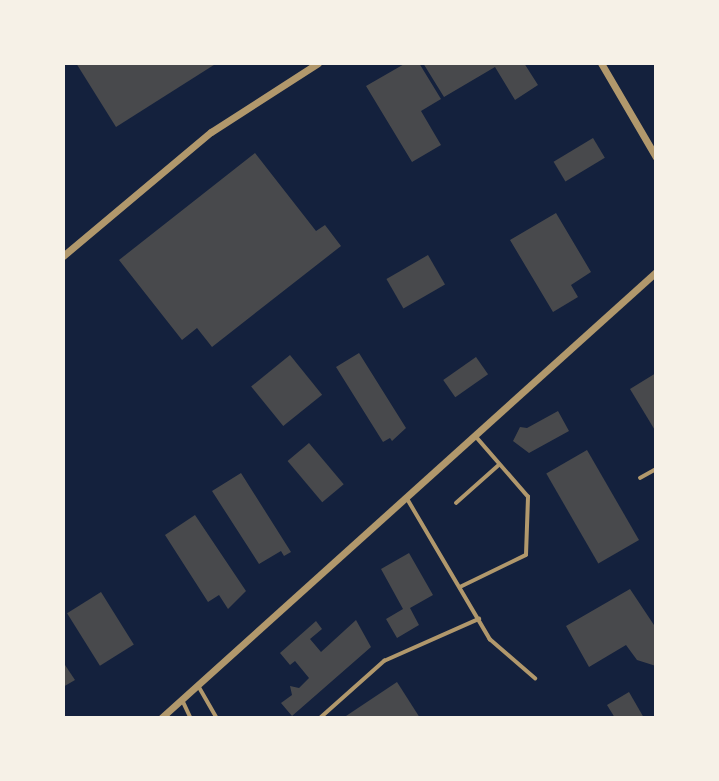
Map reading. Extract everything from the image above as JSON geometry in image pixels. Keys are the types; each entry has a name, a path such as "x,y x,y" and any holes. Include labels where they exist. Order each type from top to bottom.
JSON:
{"street":[{"path":"63,256 211,132 318,63"},
{"path":"601,63 656,157"},
{"path":"161,718 656,272"}],"lane":[{"path":"460,587 526,555 528,497 474,435"},
{"path":"456,503 499,465"},
{"path":"640,478 656,469"},
{"path":"406,496 490,639 535,678"},
{"path":"320,718 384,661 479,619"},
{"path":"198,685 217,718"},
{"path":"182,699 191,718"}],"building":[{"path":"76,63 217,63 116,127"},
{"path":"406,63 419,63 441,99 421,111 441,145 412,162 366,86"},
{"path":"423,63 524,63 538,85 515,100 495,67 444,97"},
{"path":"593,138 605,158 565,181 554,162"},
{"path":"255,153 316,231 325,225 341,246 212,347 197,328 182,340 119,260"},
{"path":"556,213 591,272 571,285 578,297 553,312 510,240"},
{"path":"428,255 445,284 403,308 386,279"},
{"path":"359,353 406,428 392,441 390,438 383,442 336,367"},
{"path":"290,355 322,395 283,426 251,386"},
{"path":"476,357 488,374 455,397 443,380"},
{"path":"656,373 656,432 630,389"},
{"path":"558,411 569,431 529,453 513,441 520,427 527,428"},
{"path":"309,443 344,484 322,502 288,461"},
{"path":"587,450 639,540 598,564 546,474"},
{"path":"241,473 291,552 284,556 281,551 259,564 212,491"},
{"path":"195,515 246,591 228,609 219,595 208,602 165,535"},
{"path":"409,553 433,595 410,608 419,625 397,638 386,619 403,609 381,569"},
{"path":"630,589 656,628 656,666 637,660 626,645 589,667 566,626"},
{"path":"101,592 134,645 100,666 67,613"},
{"path":"356,620 371,647 292,716 281,703 292,695 290,686 299,688 309,678 295,661 290,665 280,653 316,621 322,629 310,639 321,652"},
{"path":"63,662 75,680 63,687"},
{"path":"397,682 420,718 343,718"},
{"path":"629,692 644,718 615,718 607,705"}]}
